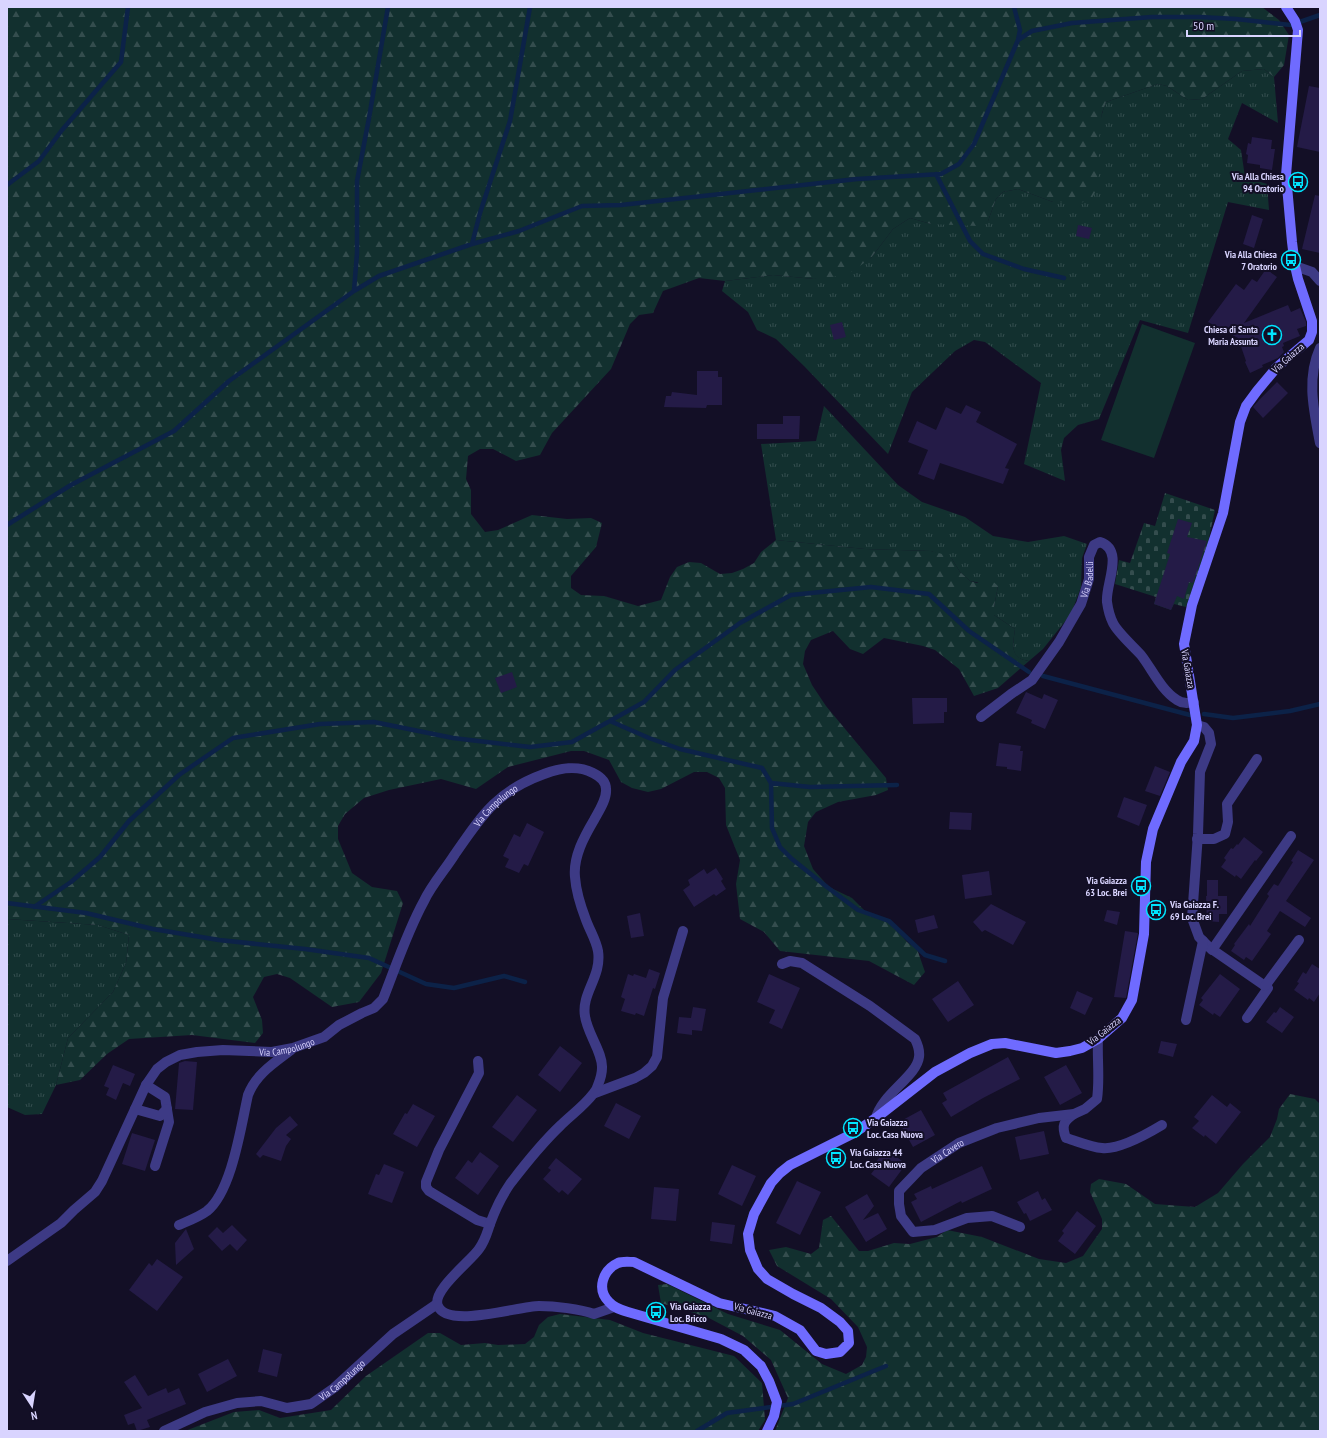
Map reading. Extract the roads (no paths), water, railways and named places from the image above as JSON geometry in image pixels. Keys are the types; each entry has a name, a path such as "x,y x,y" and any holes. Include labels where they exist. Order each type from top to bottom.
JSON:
{"main road":[{"name":"Via Gaiazza","path":"614,1307 607,1301 603,1292 601,1286 602,1280 614,1266 620,1263 634,1262 720,1303 774,1316 800,1330 816,1351 826,1354 840,1352 849,1343 848,1331 840,1322 821,1308 792,1294 767,1279 758,1270 753,1260 748,1234 754,1214 770,1183 790,1165 854,1133 876,1118 935,1072 970,1053 992,1044 1005,1043 1056,1053 1070,1052 1082,1048 1098,1039 1122,1018 1132,1000 1144,934 1146,862 1153,829 1181,762 1194,741 1197,725 1184,644 1192,605 1223,513 1240,422 1246,406 1257,390 1277,367 1309,340 1312,332 1312,321 1295,266 1286,175 1298,30 1295,21 1286,7"},
{"path":"614,1307 721,1339 744,1350 761,1366 770,1381 777,1402 774,1416 767,1431"}],"street":[{"path":"1295,266 1312,272 1320,281"},
{"path":"1320,348 1312,374 1313,403 1320,443"},
{"name":"Via Badelli","path":"982,717 1011,694 1032,680 1059,642 1081,604 1089,580 1089,557 1094,545 1100,542 1106,544 1111,550 1113,560 1107,601 1114,624 1142,656 1168,692 1177,700 1184,703 1194,702"},
{"path":"1197,725 1204,727 1209,733 1211,744 1200,772 1192,918 1199,937 1212,950 1268,988 1247,1018"},
{"path":"1197,839 1214,839 1224,834 1228,822 1227,804 1257,759"},
{"name":"Via Campolungo","path":"7,1262 60,1223 95,1192 102,1181 146,1085 157,1069 166,1062 180,1055 223,1050 272,1052 293,1048 324,1037 339,1025 374,1008 383,999 412,924 425,897 475,824 488,808 512,789 536,777 556,770 589,770 604,781 606,788 606,795 586,833 575,860 575,877 578,893 584,917 596,942 598,955 598,971 588,993 584,1013 588,1031 601,1060 602,1068 595,1093"},
{"path":"1212,950 1291,836"},
{"path":"614,1307 594,1314 586,1311 538,1306 464,1317 447,1314 438,1308 437,1300 443,1289 481,1247 486,1238 500,1199 532,1155 595,1093 635,1078 652,1066 657,1057 663,998 683,931"},
{"path":"1265,986 1299,940"},
{"path":"1186,1020 1203,941"},
{"name":"Via Gaiazza","path":"782,964 790,961 802,963 870,1006 915,1039 919,1047 920,1058 915,1067 877,1111 876,1118"},
{"name":"Via Cavero","path":"1020,1227 992,1216 967,1218 935,1230 913,1232 901,1216 899,1191 921,1168 959,1143 997,1128 1039,1118 1074,1114 1085,1109 1097,1099 1099,1085 1097,1052 1098,1039"},
{"path":"179,1225 207,1211 220,1195 233,1165 248,1095 252,1086 261,1074 293,1048"},
{"path":"478,1061 479,1073 439,1150 426,1182 426,1187 429,1191 477,1220 490,1224"},
{"path":"146,1085 165,1097 169,1122 156,1166"},
{"path":"135,1109 160,1116 167,1109"},
{"path":"1074,1114 1065,1120 1063,1130 1066,1138 1100,1148 1113,1148 1162,1125"},
{"name":"Via Campolungo","path":"164,1431 205,1412 237,1403 261,1401 287,1408 311,1404 334,1388 393,1334 437,1304"}],"waterway":[{"path":"7,185 39,161 62,130 121,62 128,7"},
{"path":"354,291 357,253 357,181 388,7"},
{"path":"472,244 480,213 510,121 530,7"},
{"path":"1014,7 1020,30 1018,40"},
{"path":"7,525 71,485 174,431 229,381 354,291 379,276 472,244 519,231 582,206 621,205 857,179 941,174 959,164 974,144 1018,40 1032,31 1072,23 1152,17 1236,19 1291,25 1320,15"},
{"path":"936,174 970,241 983,254 1024,269 1064,278"},
{"path":"34,907 71,882 100,857 129,821 179,775 233,738 320,724 374,722 453,738 530,747 572,742 644,702 675,670 740,623 791,595 871,587 929,594 969,631 1029,672"},
{"path":"1043,676 1190,715"},
{"path":"1204,714 1233,718 1290,711 1320,704"},
{"path":"610,721 649,738 680,749 762,768 771,783 772,828 780,847 792,859 858,910 889,921 925,955 945,961"},
{"path":"771,783 810,787 897,785"},
{"path":"7,903 86,913 153,929 219,940 305,949 369,958 426,984 454,988 504,976 525,982"},
{"path":"697,1431 727,1413 793,1404 886,1366"}],"place":[{"name":"Via Alla Chiesa 94 Oratorio","path":"1298,182"},
{"name":"Via Alla Chiesa 7 Oratorio","path":"1291,260"},
{"name":"Chiesa di Santa Maria Assunta","path":"1272,335"},
{"name":"Via Gaiazza 63 Loc. Brei","path":"1141,886"},
{"name":"Via Gaiazza F. 69 Loc. Brei","path":"1156,910"},
{"name":"Via Gaiazza Loc. Casa Nuova","path":"853,1128"},
{"name":"Via Gaiazza 44 Loc. Casa Nuova","path":"836,1158"},
{"name":"Via Gaiazza Loc. Bricco","path":"656,1312"}]}
